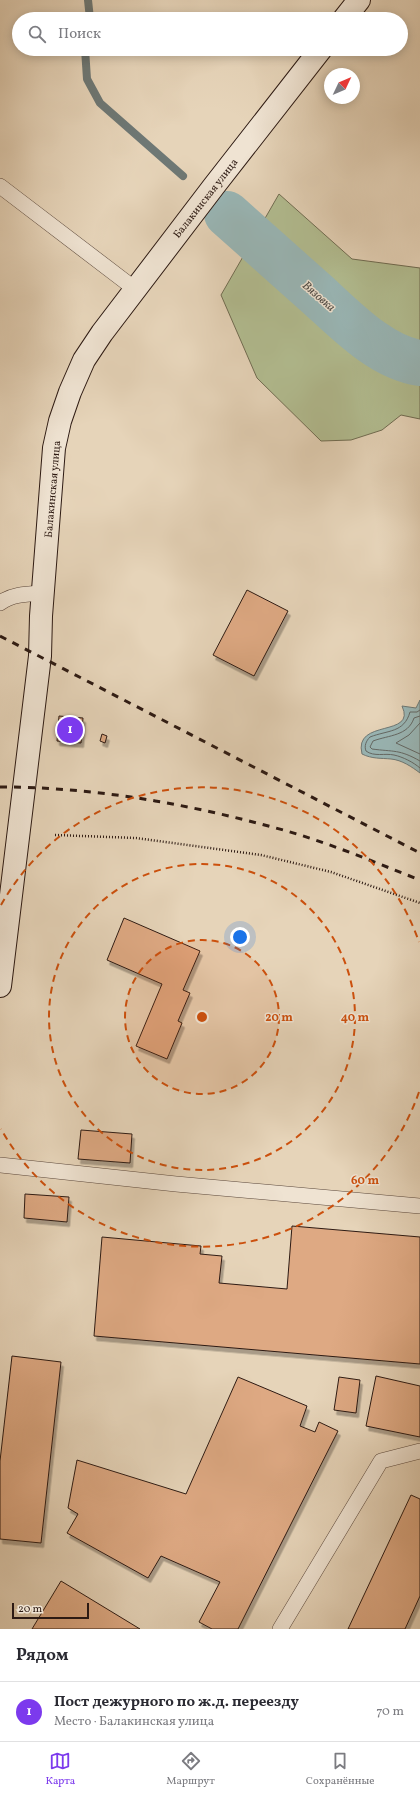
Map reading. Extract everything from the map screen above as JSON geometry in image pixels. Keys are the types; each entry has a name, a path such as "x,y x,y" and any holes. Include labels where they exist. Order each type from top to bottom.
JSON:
{"street":[{"path":"350,12 359,0"},
{"name":"Балакинская улица","path":"0,986 40,656 43,593 54,448 60,421 70,392 84,360 135,289 316,56"}],"lane":[{"path":"0,186 135,289"},
{"path":"0,603 4,600 22,595 43,593"},
{"path":"0,1166 183,1185 420,1206"},
{"path":"280,1629 381,1461 420,1451"}],"path":[{"path":"55,835 136,838 261,855 331,872 420,903"}],"green space":[{"path":"279,194 352,259 420,268 420,419 401,415 382,430 351,440 321,441 257,378 221,295"}],"water":[{"path":"420,700 420,773 403,762 391,759 373,758 362,754 362,743 367,736 375,731 394,726 401,722 404,716 402,706 416,708"}],"building":[{"path":"247,590 288,611 254,676 213,655"},
{"path":"59,716 83,718 81,743 57,741"},
{"path":"102,734 107,736 105,743 100,741"},
{"path":"124,918 200,951 183,990 190,993 178,1021 182,1023 167,1059 136,1046 162,984 107,960"},
{"path":"81,1130 132,1134 130,1163 78,1159"},
{"path":"25,1194 69,1197 67,1222 24,1218"},
{"path":"292,1226 420,1237 420,1364 94,1336 102,1237 201,1246 200,1254 222,1256 219,1283 287,1289"},
{"path":"12,1356 61,1362 41,1543 0,1539 0,1461"},
{"path":"376,1376 420,1386 420,1437 366,1426"},
{"path":"238,1377 307,1406 300,1426 315,1432 319,1422 338,1431 238,1629 212,1629 199,1622 220,1582 161,1556 148,1578 67,1533 78,1514 68,1508 77,1460 186,1494"},
{"path":"339,1377 360,1380 356,1413 334,1410"},
{"path":"411,1495 420,1499 420,1596 405,1629 348,1629"},
{"path":"61,1581 140,1629 32,1629"}],"waterway":[{"path":"88,0 89,12"},
{"path":"85,56 87,79 100,103 183,176"},
{"name":"Вязовка","path":"227,214 347,322 375,344 389,353 420,363"}],"railway":[{"path":"0,636 420,853"},
{"path":"0,787 103,793 171,804 239,818 310,838 420,880"}],"place":[{"name":"Пост дежурного по ж.д. переезду","path":"70,730"}]}
